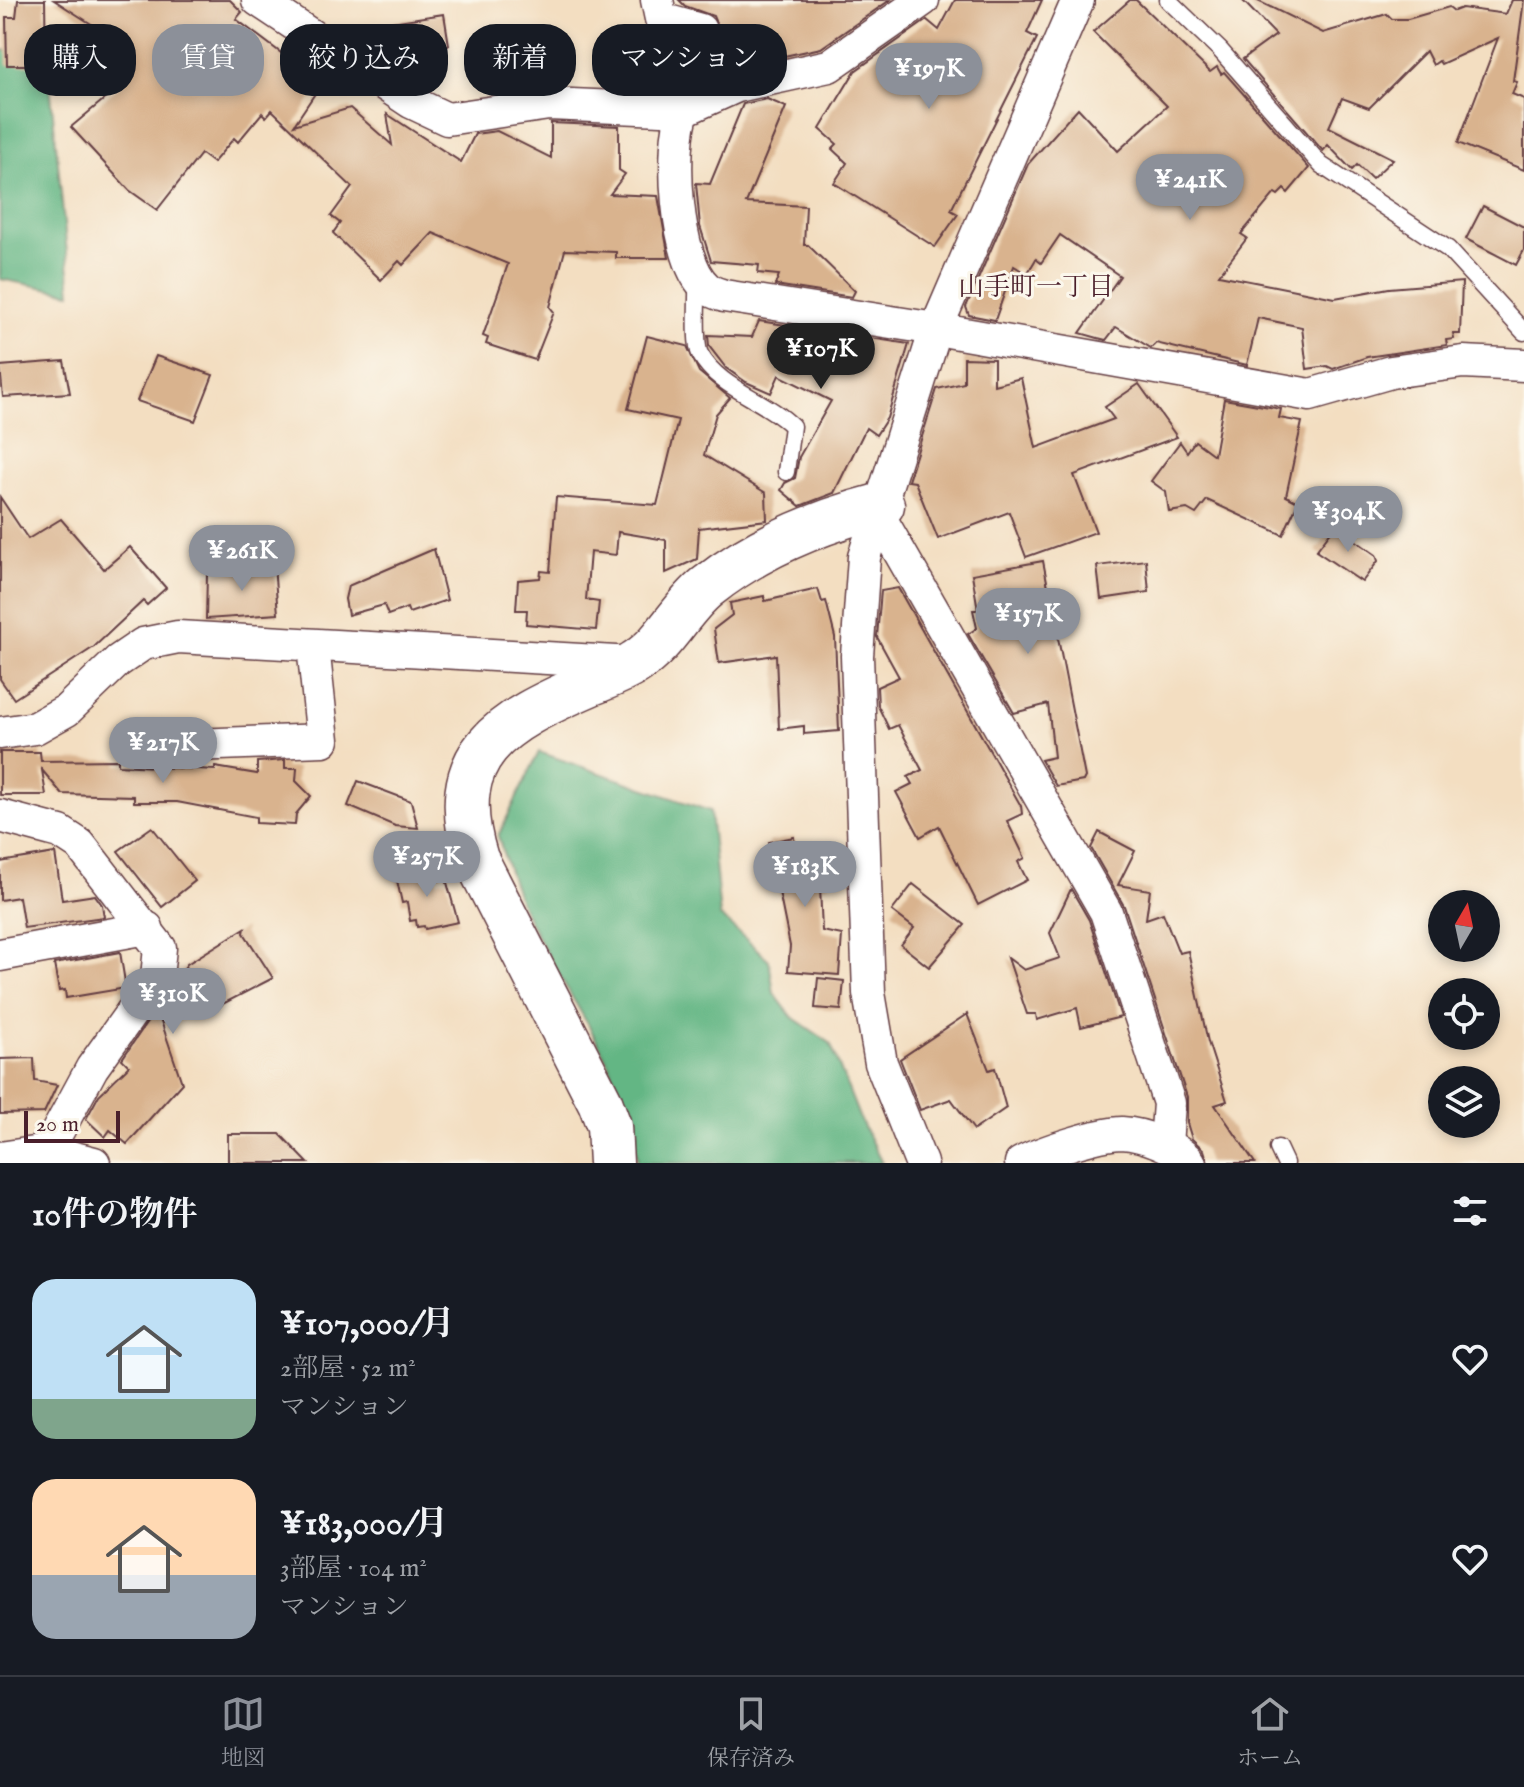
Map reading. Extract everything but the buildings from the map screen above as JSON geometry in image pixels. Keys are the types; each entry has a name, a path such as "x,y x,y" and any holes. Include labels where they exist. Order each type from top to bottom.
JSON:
{"street":[{"path":"258,0 411,102 447,119 549,104 684,110 737,86 829,66 923,0"},
{"path":"657,0 661,19 700,30 707,45 708,62 702,82 684,110 675,170 679,209 697,275 707,288 724,296 936,329 1310,395 1391,372 1463,362 1524,365"},
{"path":"921,1163 881,1063 869,993 857,656 864,557 936,329 1078,0"},
{"path":"611,1163 609,1126 600,1102 476,859 469,838 467,800 476,763 488,742 501,730 547,702 636,663 659,643 705,588 737,566 826,520 880,510"},
{"path":"880,510 1106,912 1169,1103 1178,1154"},
{"path":"0,733 35,728 67,710 118,661 143,644 178,637 636,663"},
{"path":"168,746 323,740 313,646"},
{"path":"0,816 60,832 80,845 160,948 157,977 92,1068 44,1157"},
{"path":"0,955 147,928"},
{"path":"1021,1163 1040,1153 1123,1133 1178,1154"},
{"path":"0,1158 44,1157 94,1163"}],"lane":[{"path":"1168,0 1220,50 1321,165 1448,249 1524,332"},
{"path":"697,275 699,353 718,375 776,410 792,426 792,445 786,472"}],"green space":[{"path":"0,50 24,52 24,96 51,96 71,293 0,279"},
{"path":"539,752 710,811 720,916 769,960 774,993 792,1017 830,1043 860,1119 882,1163 638,1163 631,1125 620,1091 606,1059 522,906 498,836"}],"district":[{"name":"山手町一丁目","path":"1036,287"}]}
